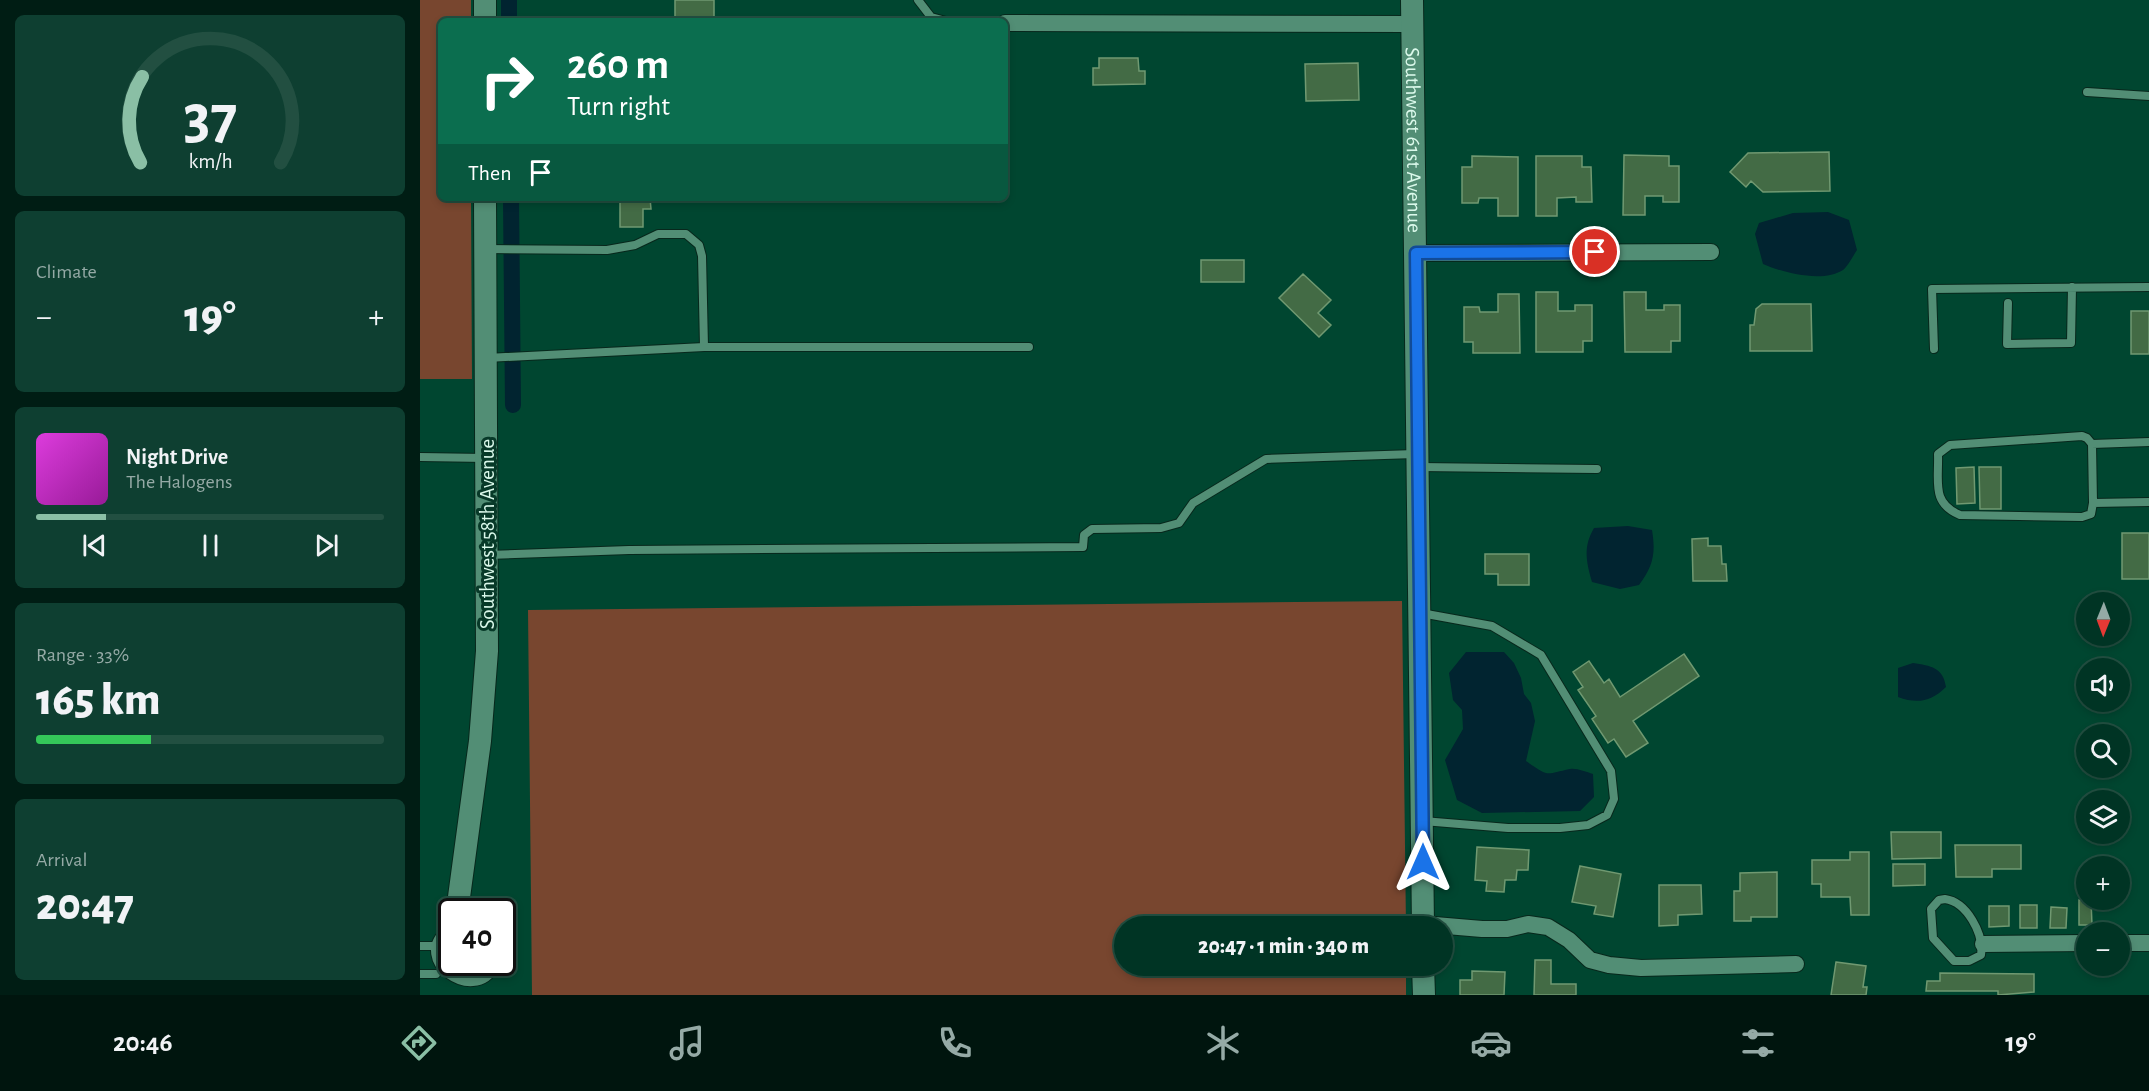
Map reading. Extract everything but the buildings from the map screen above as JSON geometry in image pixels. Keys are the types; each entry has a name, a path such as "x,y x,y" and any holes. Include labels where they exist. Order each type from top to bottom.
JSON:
{"street":[{"path":"485,0 485,18"},
{"name":"Southwest 61st Avenue","path":"1412,0 1423,916"},
{"path":"1008,23 1413,24"},
{"name":"Southwest 58th Avenue","path":"459,898 485,692 488,555 486,458 493,249 485,201"},
{"path":"1416,253 1711,252"},
{"name":"Southwest 58th Avenue","path":"464,868 469,898"},
{"path":"1453,928 1507,929 1528,924 1548,927 1569,940 1590,960 1609,965 1641,968 1796,964"},
{"path":"1983,944 2076,943"},
{"path":"2130,943 2149,943"},
{"path":"438,948 433,960 438,980 458,988 470,987 482,980"},
{"path":"1423,976 1424,995"}],"lane":[{"path":"918,0 931,17 935,18"},
{"path":"2087,92 2149,96"},
{"path":"493,249 625,249 658,234 686,234 693,238 702,256 704,347"},
{"path":"2008,303 2007,344 2071,343 2072,287"},
{"path":"1934,349 1932,289 2149,287"},
{"path":"491,358 704,347 1029,347"},
{"path":"2082,436 2092,444 2093,503 2091,514 2082,517 1960,515 1947,510 1940,499 1938,454 1950,445 2082,436"},
{"path":"2092,444 2149,442"},
{"path":"420,457 486,458"},
{"path":"488,555 744,549 1083,547 1084,535 1092,529 1161,528 1179,523 1193,502 1266,459 1419,461 1597,469"},
{"path":"2093,503 2149,502"},
{"path":"1421,613 1492,626 1541,655 1611,771 1614,799 1607,814 1588,825 1560,828 1508,828 1422,820"},
{"path":"1945,899 1961,905 1983,944 1982,954 1976,959 1954,961 1933,938 1930,919 1936,903 1945,899"}],"shaded area":[{"path":"420,0 471,0 471,18 438,18 438,201 471,201 472,379 420,379"},
{"path":"1402,601 1406,916 1114,916 1114,976 1406,976 1406,995 532,995 528,610"}],"water":[{"path":"1828,212 1849,220 1857,250 1843,270 1835,274 1814,276 1781,271 1763,264 1755,234 1759,223 1793,213"},
{"path":"1628,526 1652,530 1654,546 1652,559 1644,578 1639,585 1620,589 1592,582 1587,548 1594,528"},
{"path":"1466,652 1504,652 1514,663 1521,678 1524,694 1531,703 1535,721 1526,761 1548,773 1573,769 1593,774 1594,797 1580,811 1482,813 1457,800 1445,760 1463,729 1462,710 1453,700 1449,673"},
{"path":"1913,663 1939,671 1946,687 1929,699 1918,701 1898,697 1898,668"}],"waterway":[{"path":"509,0 509,18"},
{"path":"511,201 513,405"}],"route":[{"path":"1423,862 1416,253 1595,252"}]}
